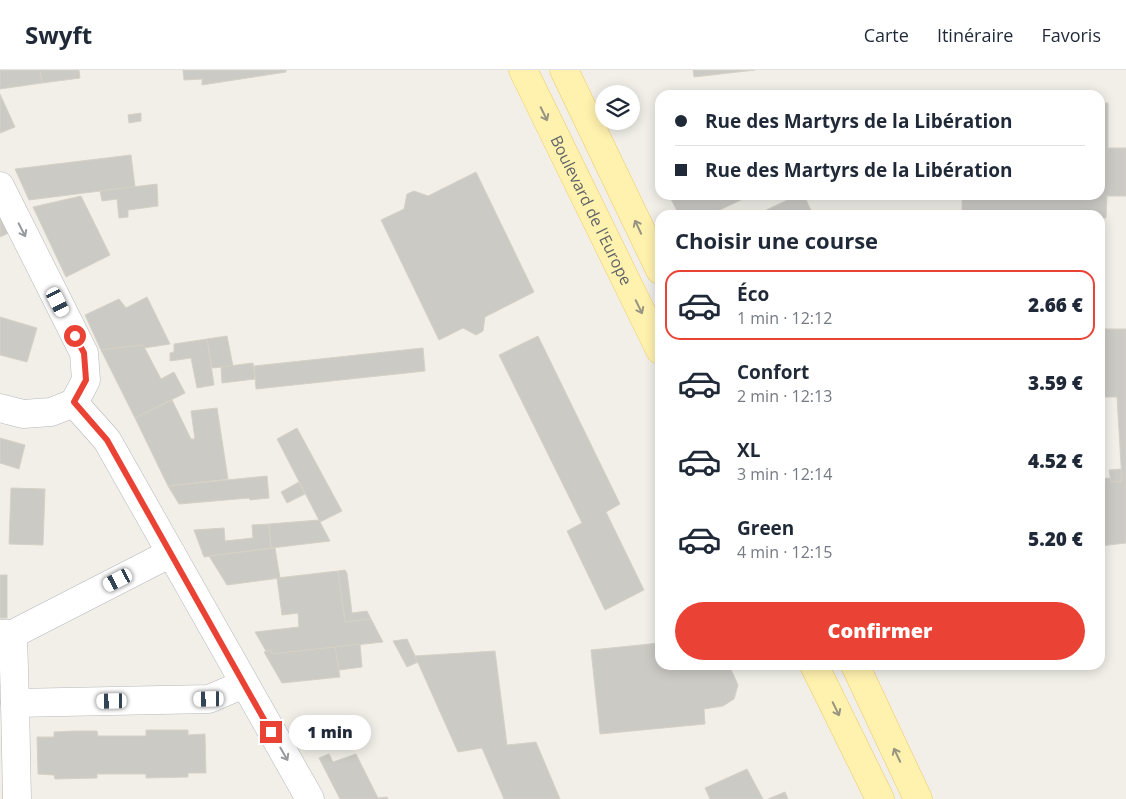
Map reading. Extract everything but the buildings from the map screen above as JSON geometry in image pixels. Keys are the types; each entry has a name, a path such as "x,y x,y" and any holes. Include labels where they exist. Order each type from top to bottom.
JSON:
{"main road":[{"name":"Boulevard de l'Europe","path":"523,70 655,340"},
{"path":"564,70 655,260"},
{"path":"816,670 880,799"},
{"path":"857,670 918,799"}],"street":[{"path":"0,186 84,353 86,380 74,402 51,412 22,414 0,408"},
{"path":"74,402 107,440 310,799"},
{"path":"17,799 15,703 6,634 170,553"},
{"path":"15,703 209,699 244,684"}],"route":[{"path":"75,336 84,353 86,380 74,402 107,440 271,732"}]}
